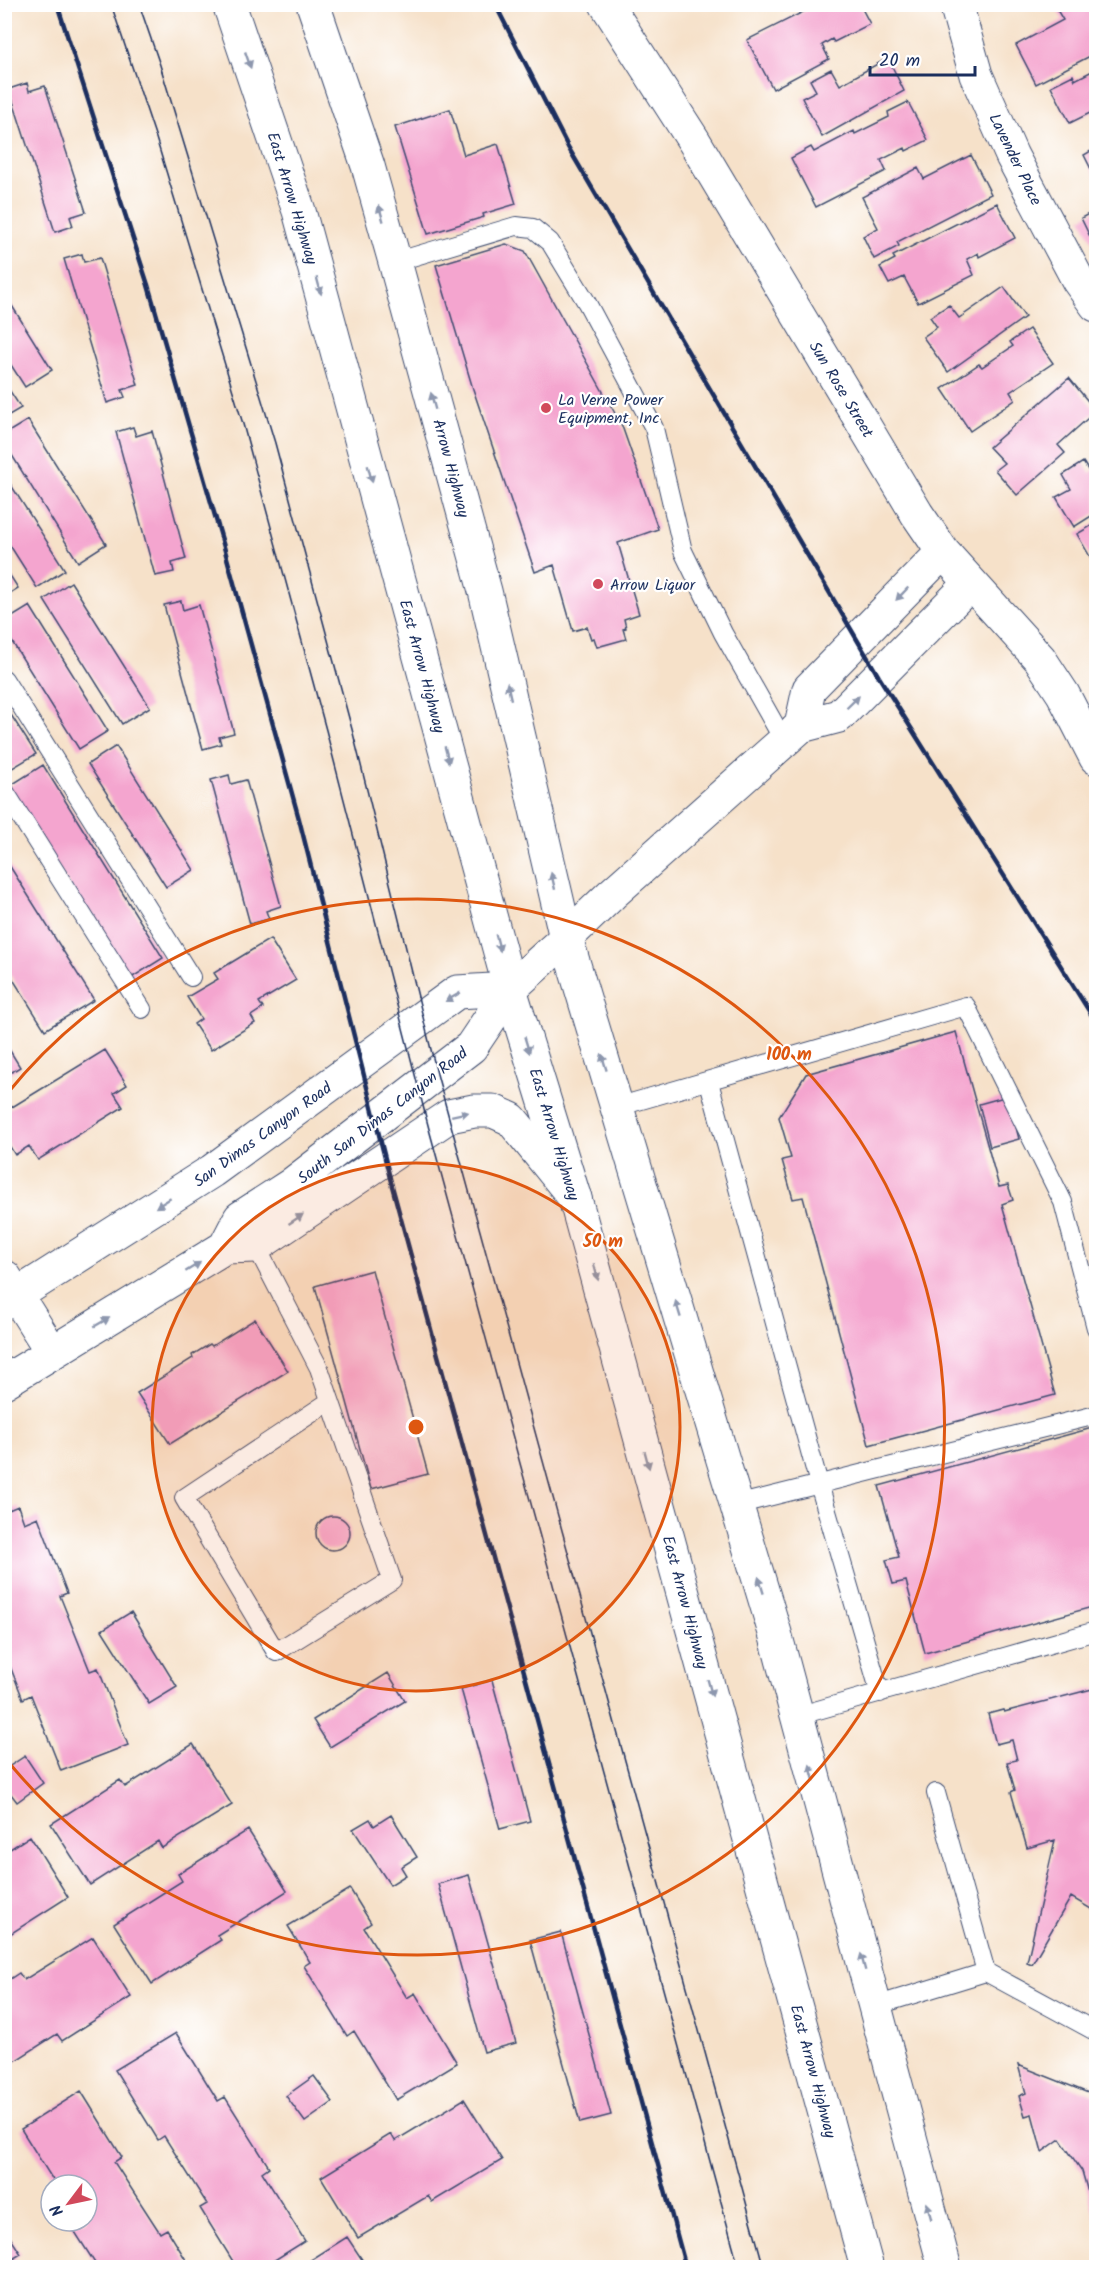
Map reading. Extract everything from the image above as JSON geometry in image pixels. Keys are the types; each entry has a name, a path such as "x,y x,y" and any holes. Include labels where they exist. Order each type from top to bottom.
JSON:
{"main road":[{"name":"East Arrow Highway","path":"229,4 299,211 510,989 575,1198 867,2268"},
{"name":"Arrow Highway","path":"313,4 368,166 485,591 566,938"},
{"name":"Sun Rose Street","path":"606,4 694,141 917,514 943,552 1040,659 1064,694 1096,758"},
{"name":"Lavender Place","path":"956,4 976,75 1012,156 1078,280 1096,305"},
{"path":"793,734 809,689 943,552"},
{"name":"South San Dimas Canyon Road","path":"240,1247 240,1218 291,1185 471,1047 510,989 612,894 793,734 839,716 971,583"},
{"path":"566,938 775,1633 945,2268"},
{"name":"San Dimas Canyon Road","path":"8,1291 212,1172 458,992 510,989"},
{"path":"4,1382 52,1352 240,1247 449,1116 474,1111 493,1111 511,1119 575,1198"},
{"path":"8,1291 52,1352"}],"lane":[{"path":"395,262 516,226 533,228 550,242 587,303 654,428 683,551 723,633 793,734"},
{"path":"4,679 191,976"},
{"path":"4,790 142,1009"},
{"path":"617,1107 966,1006 1063,1202 1096,1328"},
{"path":"709,1082 819,1484 880,1693"},
{"path":"240,1247 319,1368 392,1580 276,1652 184,1498 330,1401"},
{"path":"736,1505 1096,1415"},
{"path":"797,1716 1096,1631"},
{"path":"936,1793 986,1972"},
{"path":"875,2006 986,1972 1093,2030 1096,2029"}],"building":[{"path":"1069,4 1096,4 1096,53 1036,84 1016,45 1063,20 1057,10"},
{"path":"817,5 860,5 870,24 834,42 832,39 822,45 829,59 773,89 747,40"},
{"path":"888,58 904,91 822,137 802,98 816,91 810,80 831,69 840,85"},
{"path":"1096,69 1096,110 1070,123 1051,86 1073,75 1075,80"},
{"path":"27,83 29,91 45,86 86,212 70,217 73,226 55,232 9,89"},
{"path":"908,102 928,140 881,160 886,171 816,207 791,158 811,147 814,152 854,131 855,134 889,117 888,112"},
{"path":"450,109 464,155 498,144 516,204 483,214 484,217 428,234 395,127"},
{"path":"1096,148 1096,179 1084,155"},
{"path":"971,155 991,194 897,242 899,246 874,259 863,236 878,228 862,197 918,168 924,179"},
{"path":"997,203 1015,238 979,257 978,253 967,259 974,275 918,303 904,277 889,284 880,267 895,259 893,256"},
{"path":"1096,210 1096,249 1081,218"},
{"name":"La Verne Power Equipment, Inc","path":"506,244 525,251 622,426 658,529 618,543 639,614 624,619 626,628 623,629 626,639 597,647 587,627 573,631 554,565 535,572 473,389 436,265"},
{"path":"82,254 84,262 100,258 138,385 122,390 125,397 107,403 64,259"},
{"path":"1004,287 1025,317 948,372 923,337 937,327 930,317 949,305 959,318"},
{"path":"4,293 52,370 25,387 4,354"},
{"path":"1029,329 1053,363 1010,392 1015,400 970,431 942,389 979,364 982,367 1013,346 1010,342"},
{"path":"1069,378 1096,411 1058,445 1065,453 1017,495 995,470 1004,463 989,447"},
{"path":"4,382 21,408 4,418"},
{"path":"28,420 106,544 78,562 5,444 5,434"},
{"path":"133,427 136,436 152,431 186,559 172,563 174,572 155,576 116,432"},
{"path":"1083,462 1090,473 1096,469 1096,513 1074,527 1056,497 1071,489 1063,475"},
{"path":"4,474 65,570 37,588 4,536"},
{"path":"1096,523 1096,567 1077,534"},
{"path":"4,566 18,588 4,597"},
{"path":"71,582 150,707 122,724 44,600"},
{"path":"181,601 183,610 199,605 234,733 219,737 221,744 203,749 164,605"},
{"path":"30,606 108,731 79,749 4,629 4,622"},
{"path":"4,704 36,754 4,773"},
{"path":"116,746 194,870 166,887 88,764"},
{"path":"43,765 163,958 128,980 8,787"},
{"path":"229,775 231,784 246,780 281,906 266,911 269,919 250,924 211,780"},
{"path":"4,857 94,1000 45,1030 4,965"},
{"path":"270,939 296,980 259,1002 263,1008 251,1016 255,1023 211,1050 194,1024 201,1019 187,997 218,979 214,973"},
{"path":"956,1032 999,1187 1008,1185 1013,1200 1002,1204 1055,1395 869,1445 803,1197 793,1199 782,1160 791,1158 779,1117 806,1074"},
{"path":"4,1041 20,1067 4,1077"},
{"path":"105,1050 127,1085 114,1093 123,1107 38,1160 29,1146 15,1155 4,1137 4,1112"},
{"path":"1008,1096 1019,1139 990,1147 979,1104"},
{"path":"372,1270 428,1474 371,1489 315,1286"},
{"path":"255,1319 288,1371 170,1444 137,1393 193,1358 192,1355 210,1344 212,1346"},
{"path":"1096,1427 1096,1606 925,1653 906,1581 893,1584 886,1560 899,1557 879,1486"},
{"path":"18,1506 24,1523 38,1517 67,1593 60,1596 90,1671 98,1668 128,1745 61,1771 31,1695 23,1699 4,1651 4,1512"},
{"path":"333,1516 345,1521 350,1533 345,1545 333,1550 321,1545 316,1533 321,1521"},
{"path":"131,1612 177,1687 149,1704 102,1630"},
{"path":"388,1673 405,1701 330,1747 313,1720"},
{"path":"492,1680 530,1821 500,1829 461,1689"},
{"path":"1096,1688 1096,1912 1071,1897 1032,1964 1027,1962 1055,1840 1027,1848 1011,1792 1015,1790 1007,1762 1017,1760 1012,1740 996,1744 988,1714 1003,1710 1004,1712"},
{"path":"193,1744 232,1805 162,1848 158,1841 90,1885 51,1824 120,1780 125,1787"},
{"path":"25,1756 43,1783 17,1802 4,1785 4,1770"},
{"path":"391,1815 417,1857 401,1867 406,1875 390,1885 353,1829 370,1819 374,1826"},
{"path":"248,1830 287,1891 217,1935 221,1940 152,1984 114,1924 182,1881 178,1874"},
{"path":"30,1836 68,1897 4,1938 4,1853"},
{"path":"469,1875 516,2043 484,2052 438,1884"},
{"path":"350,1889 371,1923 364,1928 407,1998 415,1993 457,2063 396,2100 354,2031 347,2036 304,1966 310,1962 288,1926"},
{"path":"561,1932 611,2115 580,2123 530,1940"},
{"path":"93,1937 131,1997 62,2041 57,2034 4,2068 4,1983 19,1973 24,1980"},
{"path":"176,2033 218,2101 225,2097 269,2167 262,2172 305,2241 262,2268 237,2268 200,2208 207,2204 164,2136 158,2140 115,2070"},
{"path":"1018,2065 1096,2096 1096,2221 1082,2171 1060,2139 1042,2152 1032,2114 1025,2116 1019,2096 1026,2093"},
{"path":"314,2076 333,2102 305,2122 286,2096"},
{"path":"81,2091 122,2157 114,2162 160,2233 167,2229 191,2268 98,2268 76,2233 99,2233 99,2173 48,2173 21,2129"},
{"path":"464,2099 502,2160 432,2202 428,2196 358,2238 321,2177 391,2134 395,2141"},
{"path":"4,2228 21,2254 14,2258 20,2268 4,2268"},
{"path":"347,2237 365,2264 359,2268 298,2268"}],"tram line":[{"path":"111,4 156,138 243,424 326,730 429,1129 739,2268"},
{"path":"139,4 160,65 275,443 353,733 437,1074 764,2268"}],"railway":[{"path":"57,4 148,285 224,547 299,819 392,1186 686,2268"},
{"path":"495,4 568,147 879,677 1096,1022"}],"place":[{"name":"La Verne Power Equipment, Inc","path":"546,408"},
{"name":"Arrow Liquor","path":"598,584"}]}
